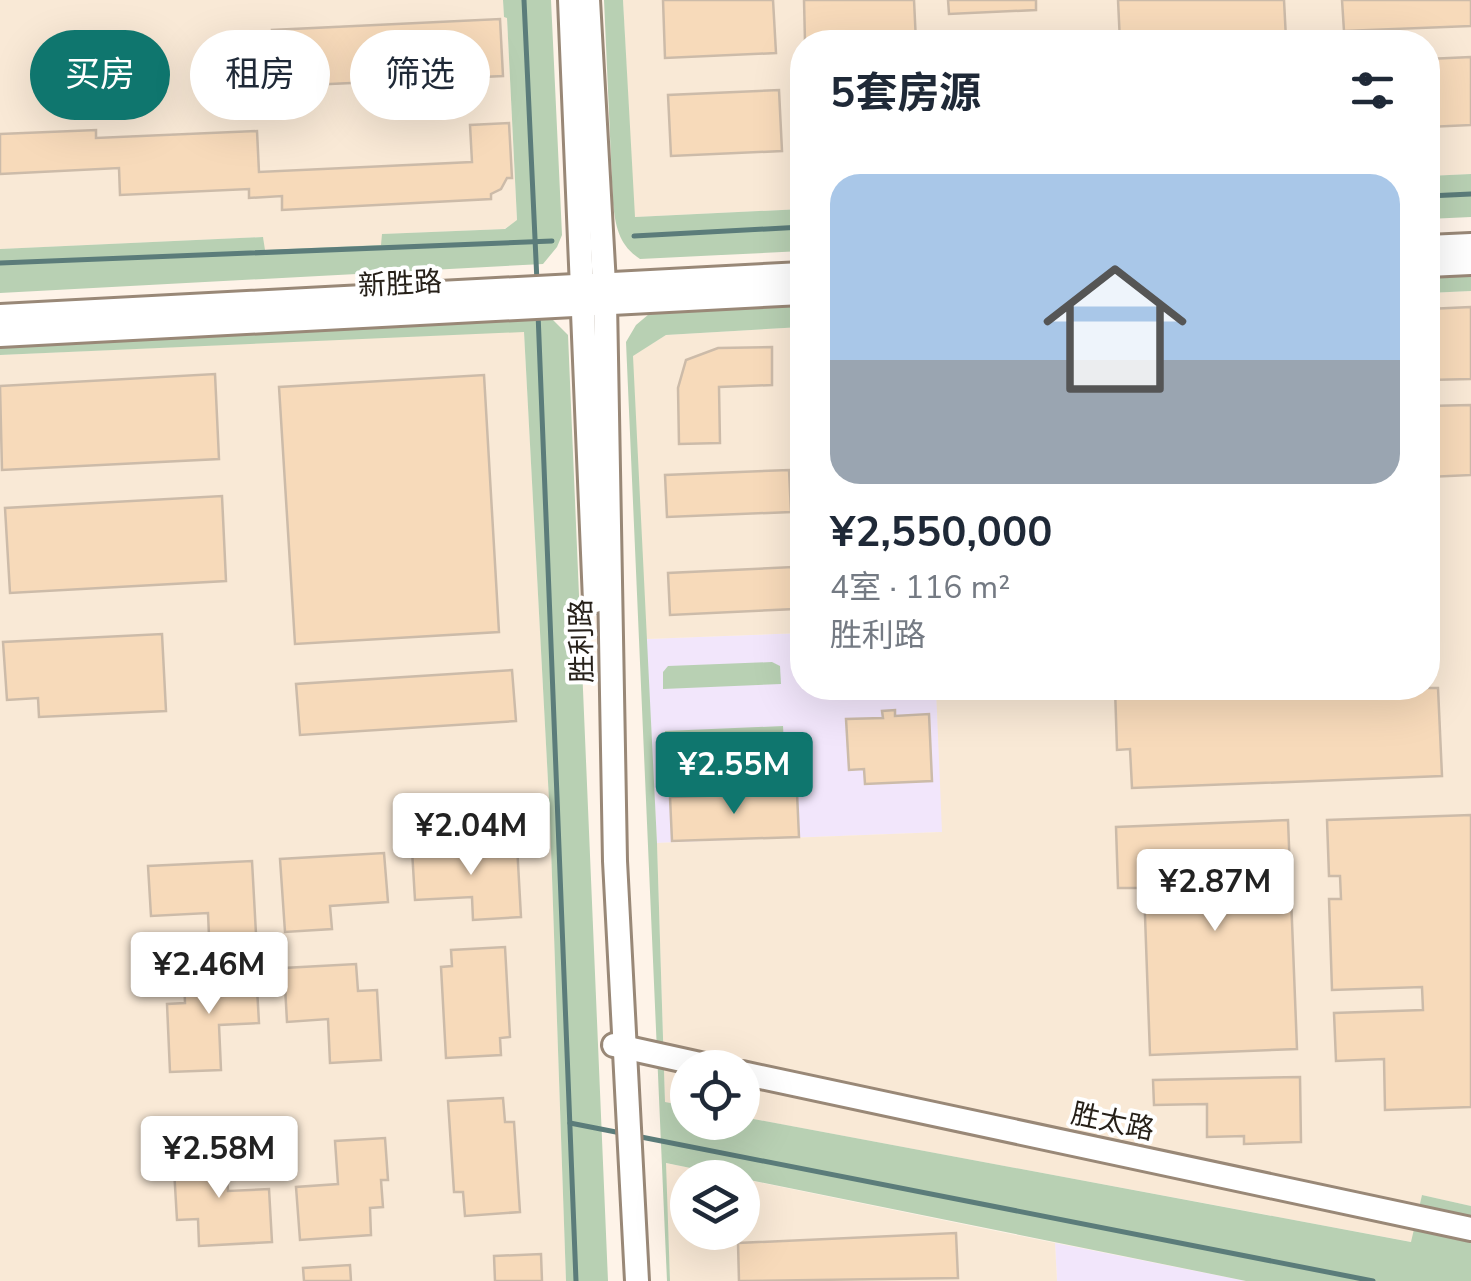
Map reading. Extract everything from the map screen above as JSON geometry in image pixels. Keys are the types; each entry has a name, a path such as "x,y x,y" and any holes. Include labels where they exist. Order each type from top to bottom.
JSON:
{"street":[{"name":"胜利路","path":"570,0 594,293"},
{"name":"胜利路","path":"588,0 619,1102 637,1281"},
{"path":"1440,246 1471,245"},
{"path":"1440,264 1471,263"},
{"name":"新胜路","path":"0,335 594,293 790,275"},
{"name":"新胜路","path":"0,316 594,293 790,293"},
{"path":"618,1046 670,1057"},
{"name":"胜太路","path":"760,1077 1471,1229"},
{"name":"胜利路","path":"621,1281 622,1153"}],"shaded area":[{"path":"0,0 503,0 517,221 504,229 383,234 382,245 264,250 263,237 0,249"},
{"path":"623,0 1471,0 1471,174 1440,175 1440,30 790,30 790,210 634,217"},
{"path":"1471,291 1471,1206 1422,1195 1412,1242 760,1120 760,1050 670,1050 670,1103 665,1102 657,843 942,832 936,700 1440,700 1440,292"},
{"path":"790,328 790,633 646,639 632,356 666,335"},
{"path":"524,331 550,819 566,1281 0,1281 0,355"},
{"path":"790,633 790,700 937,700 943,832 657,843 646,639"},
{"path":"665,1163 670,1164 670,1250 760,1250 760,1182 1055,1243 1057,1281 670,1281"},
{"path":"1055,1243 1246,1281 1057,1281"}],"green space":[{"path":"503,0 551,0 562,235 543,264 0,293 0,249 263,237 265,250 381,245 382,234 505,229 517,220"},
{"path":"604,0 623,0 635,217 790,210 790,252 640,259 623,242 613,204"},
{"path":"1471,174 1471,217 1440,218 1440,175"},
{"path":"1471,268 1471,291 1440,292 1440,270"},
{"path":"790,303 790,328 666,335 633,356 657,843 665,1102 670,1103 670,1140 760,1140 760,1120 1411,1242 1422,1195 1471,1206 1471,1281 1246,1281 760,1182 760,1160 670,1160 670,1164 666,1163 667,1281 626,342 636,325 655,309"},
{"path":"550,317 568,335 608,1281 566,1281 550,819 524,332 0,355 0,345"},
{"path":"772,662 780,666 781,684 663,689 663,672 668,666"},
{"path":"783,726 784,744 666,749 665,731"}],"building":[{"path":"663,0 773,0 776,53 665,58"},
{"path":"804,0 914,0 915,30 805,30"},
{"path":"948,0 1036,0 1036,10 949,14"},
{"path":"1118,0 1284,0 1286,30 1119,30"},
{"path":"1342,0 1471,0 1471,26 1344,30"},
{"path":"500,19 503,76 490,77 490,30 350,30 350,83 330,84 330,30 272,30"},
{"path":"1471,57 1471,125 1440,126 1440,58"},
{"path":"779,90 782,151 671,156 668,95"},
{"path":"509,123 512,178 507,178 501,189 491,194 491,199 282,210 282,196 249,198 249,189 120,195 119,168 0,174 0,134 96,130 96,138 257,131 259,172 472,162 470,125"},
{"path":"1471,307 1471,379 1440,380 1440,308"},
{"path":"772,347 772,385 719,387 720,443 679,444 678,388 686,360 718,348"},
{"path":"215,374 219,459 2,470 0,386"},
{"path":"484,375 499,632 295,644 279,387"},
{"path":"1471,405 1471,475 1440,476 1440,406"},
{"path":"789,470 790,512 667,517 665,475"},
{"path":"222,496 226,581 10,593 5,508"},
{"path":"790,567 790,609 670,615 668,573"},
{"path":"162,634 166,711 39,717 38,698 7,700 3,642"},
{"path":"512,670 516,721 300,735 296,684"},
{"path":"1115,700 1439,700 1442,776 1132,788 1130,749 1117,750"},
{"path":"895,710 895,716 929,714 932,781 865,784 864,769 849,770 846,719 883,718 882,711"},
{"path":"797,793 799,837 672,841 670,797"},
{"path":"1471,815 1471,1107 1385,1110 1384,1059 1336,1061 1334,1013 1423,1010 1422,987 1332,990 1329,899 1341,899 1340,876 1329,876 1327,820"},
{"path":"1288,820 1297,1049 1150,1055 1144,888 1118,888 1116,827"},
{"path":"517,845 521,917 473,920 472,897 415,900 412,850"},
{"path":"384,853 388,902 330,906 332,929 285,932 280,859"},
{"path":"252,861 256,934 209,936 208,913 151,916 148,866"},
{"path":"505,947 510,1037 500,1038 501,1055 446,1058 441,967 452,966 451,950"},
{"path":"356,964 358,991 377,990 381,1060 330,1063 328,1019 287,1022 284,968"},
{"path":"256,970 259,1023 219,1025 221,1070 170,1072 167,1004 185,1003 184,974"},
{"path":"1300,1077 1301,1142 1244,1144 1244,1136 1207,1137 1207,1104 1154,1105 1153,1080"},
{"path":"503,1098 505,1122 514,1122 520,1212 465,1216 463,1192 454,1192 448,1101"},
{"path":"385,1138 388,1180 381,1180 383,1207 370,1208 371,1235 300,1240 296,1187 338,1184 335,1141"},
{"path":"225,1148 228,1191 269,1189 272,1242 199,1246 198,1219 177,1220 173,1152"},
{"path":"956,1233 958,1278 739,1281 738,1250 760,1250 760,1242"},
{"path":"541,1254 542,1281 495,1281 494,1256"},
{"path":"350,1265 351,1281 304,1281 303,1268"}],"waterway":[{"path":"524,0 537,282"},
{"path":"1440,195 1471,194"},
{"path":"634,236 790,228"},
{"path":"0,263 552,241"},
{"path":"538,313 576,1281"},
{"path":"570,1123 621,1133"},
{"path":"636,1136 1373,1281"}]}
